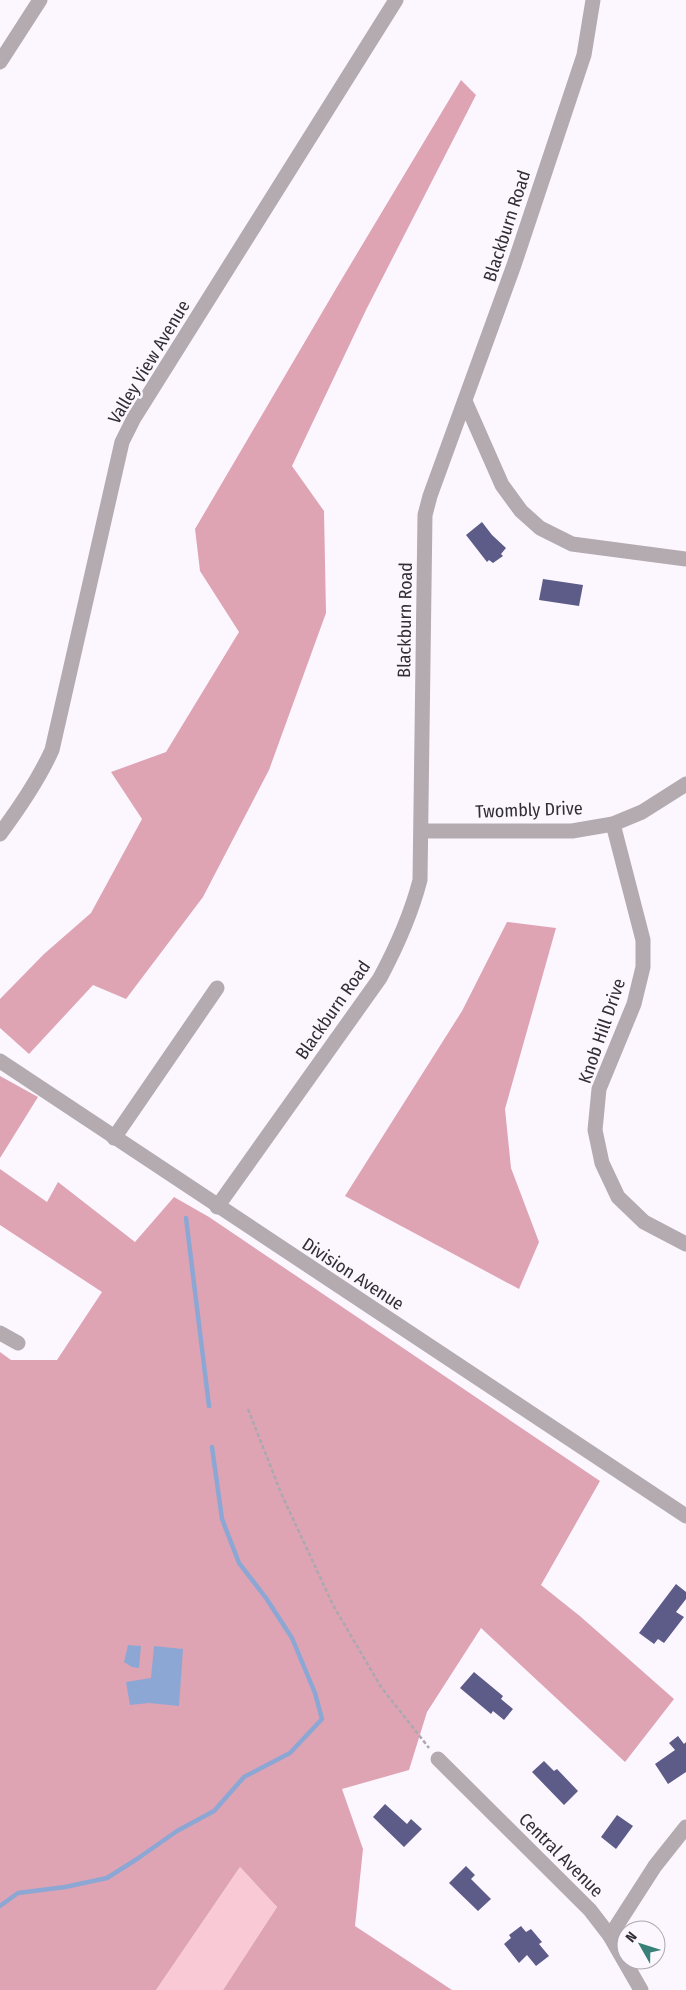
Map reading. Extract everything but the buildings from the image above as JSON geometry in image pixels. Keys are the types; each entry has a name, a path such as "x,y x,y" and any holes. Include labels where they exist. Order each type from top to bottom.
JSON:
{"street":[{"path":"0,62 40,0"},
{"name":"Valley View Avenue","path":"0,834 41,776 52,750 122,442 134,418 396,0"},
{"name":"Blackburn Road","path":"217,1206 380,978 406,926 420,880 425,515 430,496 514,265 584,55 593,0"},
{"path":"465,401 502,485 521,510 540,528 572,544 686,559"},
{"name":"Twombly Drive","path":"422,831 572,831 613,824 642,812 686,784"},
{"name":"Knob Hill Drive","path":"613,824 642,940 643,967 634,1004 599,1089 596,1130 602,1163 618,1197 644,1222 686,1244"},
{"path":"114,1138 217,988"},
{"name":"Division Avenue","path":"0,1061 686,1516"},
{"path":"0,1333 18,1343"},
{"name":"Central Avenue","path":"438,1759 583,1903 610,1936 641,1990"},
{"path":"610,1936 655,1866 686,1827"}],"path":[{"path":"248,1409 281,1493 333,1605 381,1687 438,1759"}],"shaded area":[{"path":"461,80 476,95 366,310 292,466 324,511 326,613 269,770 203,897 126,999 93,985 29,1054 0,1028 0,999 44,954 91,913 142,819 111,772 166,752 239,632 200,571 195,529"},
{"path":"507,922 556,928 505,1109 511,1168 539,1242 519,1289 345,1196 462,1011"},
{"path":"0,1076 38,1097 0,1158"},
{"path":"0,1169 47,1202 58,1182 135,1242 174,1197 209,1217 600,1481 541,1585 581,1617 674,1699 625,1762 481,1628 427,1712 409,1770 342,1789 363,1849 355,1926 452,1990 223,1990 277,1907 240,1867 156,1990 0,1990 0,1352 11,1360 57,1360 102,1292 0,1225"},
{"path":"240,1867 277,1907 223,1990 156,1990"}],"water":[{"path":"128,1645 141,1646 139,1668 132,1667 124,1662"},
{"path":"154,1646 183,1649 179,1706 149,1703 130,1705 126,1682 151,1678"}],"waterway":[{"path":"186,1218 209,1406"},
{"path":"0,1906 18,1893 65,1887 107,1878 177,1831 214,1811 244,1777 290,1753 322,1719 315,1693 292,1638 266,1598 239,1563 222,1519 212,1447"}]}
